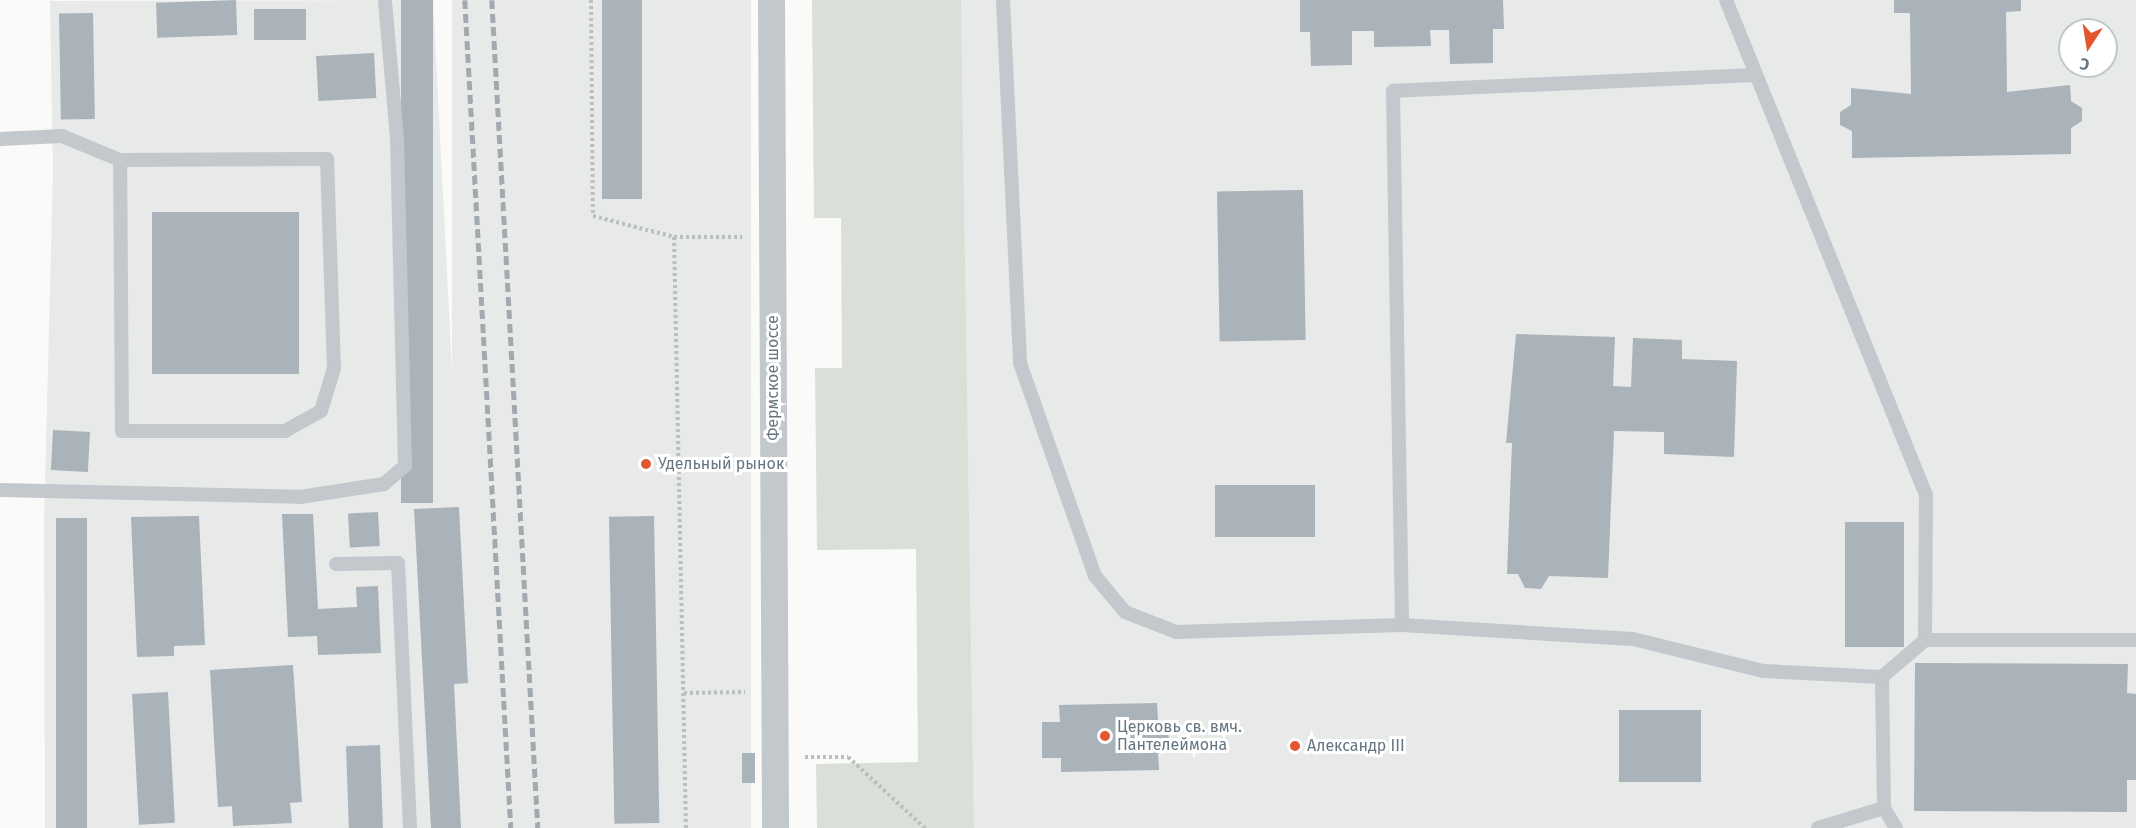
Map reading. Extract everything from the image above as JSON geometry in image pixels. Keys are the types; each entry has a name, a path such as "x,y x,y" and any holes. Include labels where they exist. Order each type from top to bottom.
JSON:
{"street":[{"name":"Фермское шоссе","path":"771,0 775,828"}],"lane":[{"path":"0,490 300,497 384,484 405,466 397,138 385,0"},
{"path":"1003,0 1020,363 1095,576 1125,612 1176,632 1401,625 1633,639 1763,670 1882,677 1925,640 2136,640"},
{"path":"1726,0 1926,495 1925,640"},
{"path":"1401,625 1393,91 1756,75"},
{"path":"0,139 62,136 120,160 327,159 334,368 321,411 285,431 122,431 120,160"},
{"path":"336,564 398,563 410,828"},
{"path":"1882,677 1884,808 1896,828"},
{"path":"1818,828 1884,808"}],"path":[{"path":"591,0 593,216 674,237 772,236"},
{"path":"674,237 686,828"},
{"path":"801,757 848,757 924,828"}],"shaded area":[{"path":"433,0 468,683 454,684 461,828 45,828 44,524 53,171 50,1"},
{"name":"Удельный рынок","path":"452,0 751,0 751,828 452,828"},
{"path":"812,0 961,0 974,828 817,828 816,764 918,762 916,549 817,550 815,368 842,368 841,218 814,218"},
{"path":"961,0 2136,0 2136,828 974,828"}],"building":[{"path":"236,0 237,35 157,38 156,3"},
{"path":"401,0 433,0 433,503 401,503"},
{"path":"602,0 642,0 642,199 602,199"},
{"path":"1300,0 1503,0 1504,29 1493,29 1493,63 1450,64 1449,30 1430,30 1431,46 1374,47 1374,31 1352,31 1352,65 1311,66 1310,32 1300,32"},
{"path":"1894,0 2021,0 2021,11 2006,12 2007,92 2070,85 2071,101 2082,108 2082,121 2071,128 2071,154 1852,158 1852,131 1840,125 1840,112 1851,105 1851,88 1911,94 1910,13 1894,13"},
{"path":"254,9 306,9 306,40 254,40"},
{"path":"93,13 95,119 61,120 59,14"},
{"path":"374,53 376,98 318,101 316,56"},
{"path":"1303,190 1306,340 1220,341 1217,192"},
{"path":"152,212 299,212 299,374 152,374"},
{"path":"1516,334 1615,337 1613,386 1631,387 1633,338 1682,340 1682,359 1737,361 1734,457 1664,454 1664,432 1614,431 1608,578 1549,576 1541,589 1525,588 1518,574 1507,574 1512,443 1506,443"},
{"path":"53,430 90,432 88,472 51,470"},
{"path":"1215,485 1315,485 1315,537 1215,537"},
{"path":"459,507 468,683 454,684 461,828 431,828 414,509"},
{"path":"378,512 380,546 350,548 348,514"},
{"path":"282,514 313,514 318,609 357,607 356,587 378,586 381,653 318,655 317,636 288,637"},
{"path":"199,516 205,645 174,646 174,656 137,657 131,517"},
{"path":"654,516 659,823 614,824 609,517"},
{"path":"56,518 87,518 87,828 56,828"},
{"path":"1845,522 1904,522 1904,647 1845,647"},
{"path":"1915,663 2128,664 2127,693 2136,694 2136,780 2127,780 2127,812 1914,811"},
{"path":"293,665 302,802 290,803 292,823 233,826 232,806 218,807 210,670"},
{"path":"168,692 175,823 139,825 132,694"},
{"name":"Церковь св. вмч. Пантелеймона","path":"1157,703 1158,721 1168,721 1169,751 1158,751 1159,770 1061,772 1061,758 1042,758 1042,722 1060,722 1059,705"},
{"path":"1619,710 1701,710 1701,782 1619,782"},
{"path":"380,745 383,828 349,828 346,746"},
{"path":"742,753 755,753 755,783 742,783"}],"railway":[{"path":"465,0 511,828"},
{"path":"492,0 538,828"}],"place":[{"name":"Удельный рынок","path":"646,464"},
{"name":"Церковь св. вмч. Пантелеймона","path":"1105,736"},
{"name":"Александр III","path":"1295,746"}]}
